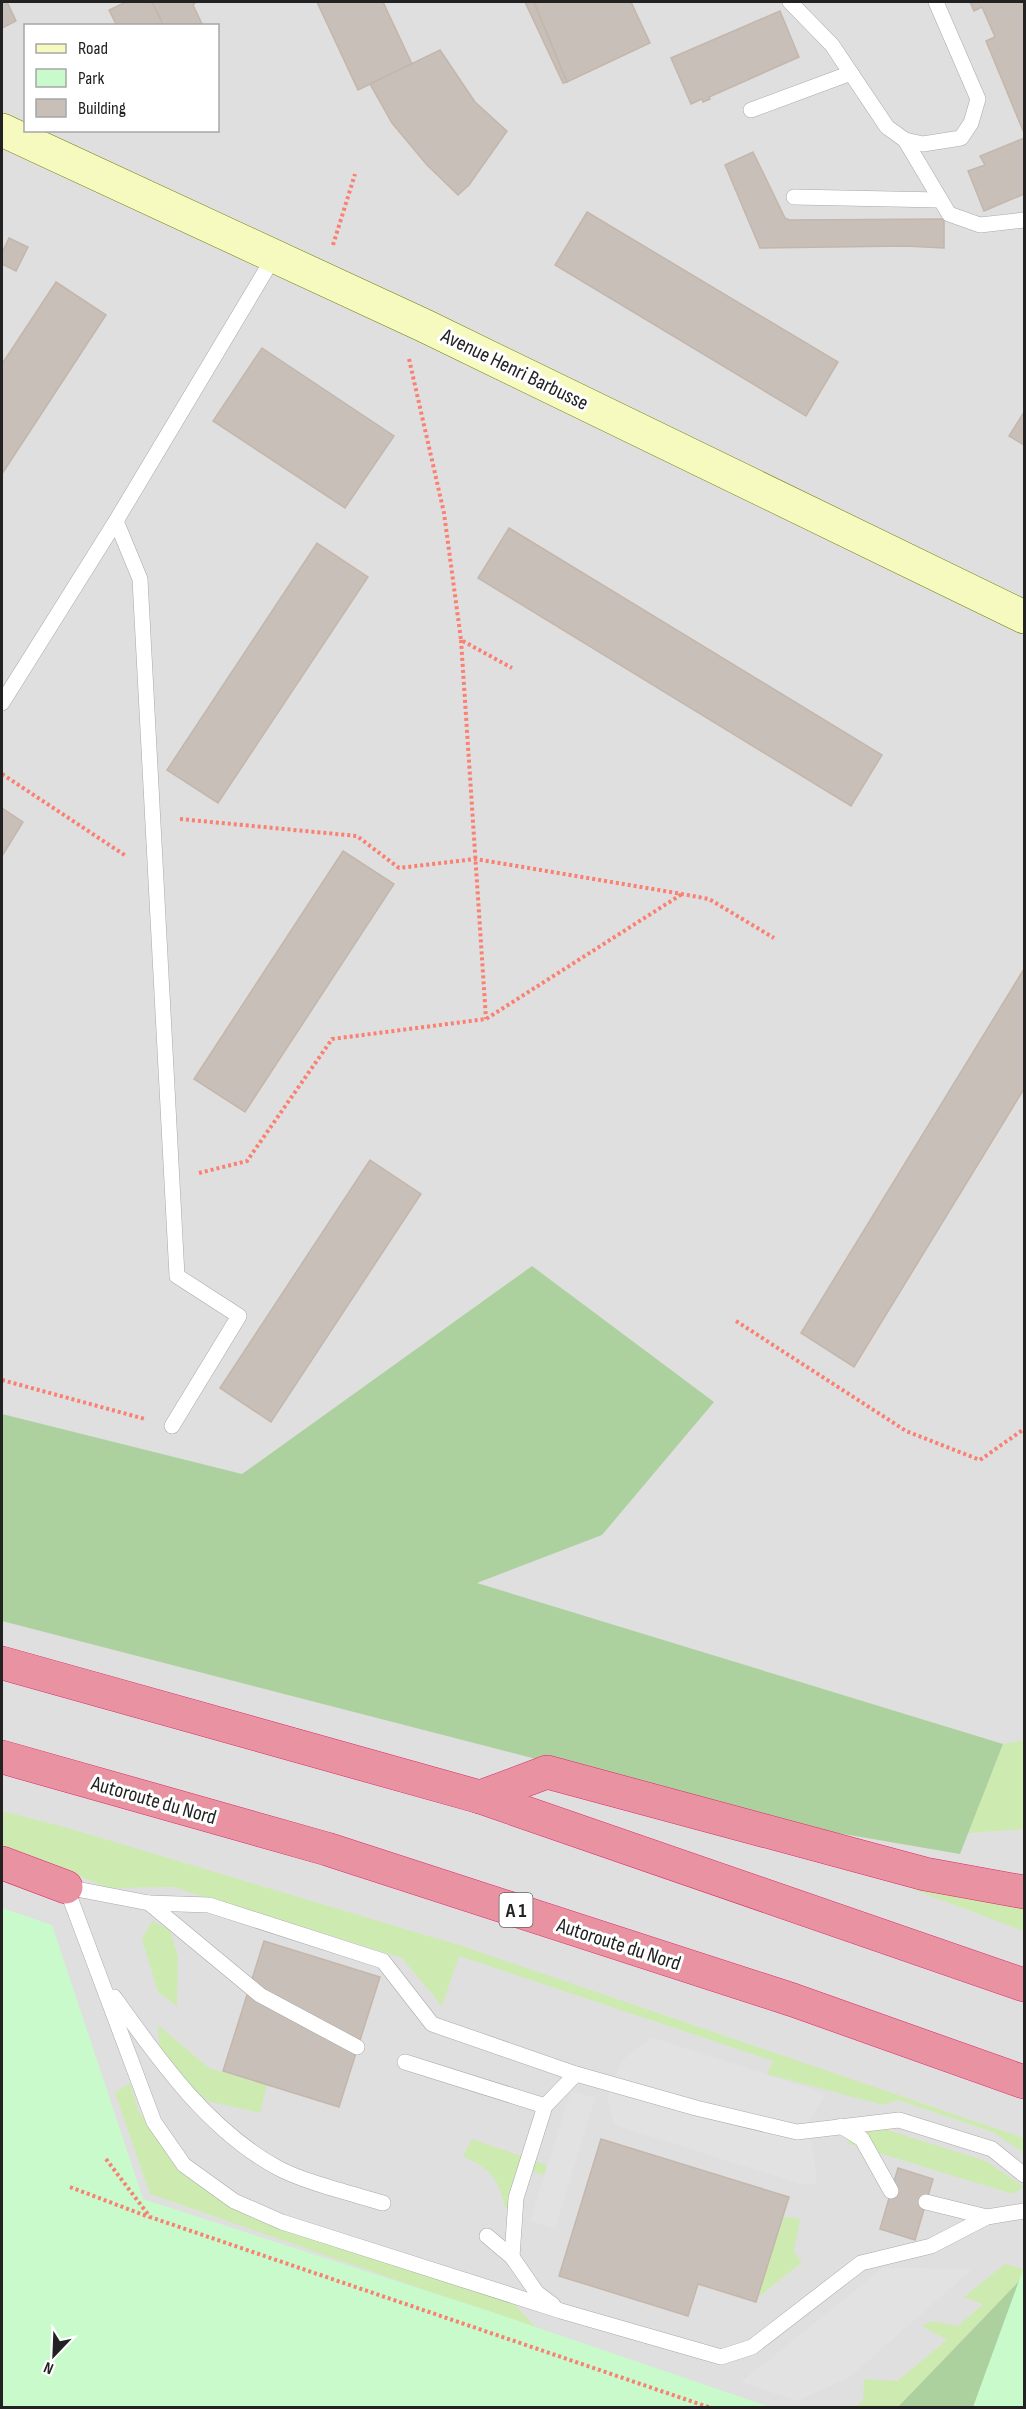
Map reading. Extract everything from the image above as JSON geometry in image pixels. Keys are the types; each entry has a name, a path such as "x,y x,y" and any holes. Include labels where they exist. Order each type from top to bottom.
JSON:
{"highway":[{"path":"2,1663 480,1797 637,1854 1024,1985"},
{"name":"Autoroute du Nord","path":"2,1757 327,1849 793,2000 1024,2082"},
{"path":"480,1797 548,1773 925,1874 1024,1892"},
{"path":"2,1863 66,1887"}],"main road":[{"name":"Avenue Henri Barbusse","path":"2,130 425,326 1024,617"}],"lane":[{"path":"790,2 832,45 887,127 905,140 923,144 961,138 971,123 978,99 936,2"},
{"path":"750,110 851,73"},
{"path":"905,140 949,214 980,225 1024,220"},
{"path":"794,197 940,200"},
{"path":"2,703 116,521 275,255"},
{"path":"116,521 140,579 177,1276 239,1316 172,1426"},
{"path":"66,1887 149,1903 209,1905 383,1961 432,2024 576,2074 696,2108 797,2132 899,2120 992,2149 1024,2175"},
{"path":"66,1887 154,2122 184,2165 234,2201 282,2222 561,2311 721,2357 752,2348 861,2263 931,2246 987,2217 1024,2211"},
{"path":"149,1903 260,1995 357,2046"},
{"path":"100,1977 165,2068 239,2143 280,2169 383,2203"},
{"path":"405,2062 545,2106"},
{"path":"512,2257 516,2198 545,2106 576,2074"},
{"path":"841,2127 862,2139 891,2191"},
{"path":"926,2202 987,2217"},
{"path":"487,2236 512,2257 537,2293 561,2311"}],"path":[{"path":"324,278 355,174"},
{"path":"425,326 408,361 444,513 461,640 486,1019"},
{"path":"461,640 512,668"},
{"path":"2,774 155,873"},
{"path":"152,816 357,836 399,868 475,860 682,894 709,900 774,938"},
{"path":"172,1180 247,1161 332,1039 486,1019 682,894"},
{"path":"736,1322 906,1431 980,1460 1024,1429"},
{"path":"2,1380 172,1426"},
{"path":"106,2158 150,2217"},
{"path":"70,2187 150,2217 711,2408"}],"shaded area":[{"path":"2,2 1024,2 1024,2407 2,2407"},
{"path":"652,2037 826,2094 809,2120 817,2183 803,2185 615,2125 607,2100 622,2060"},
{"path":"571,2091 595,2098 555,2229 530,2221"},
{"path":"883,2268 972,2269 850,2377 797,2401 741,2382"}],"green space":[{"path":"532,1266 714,1402 602,1535 477,1583 1003,1744 960,1854 791,1825 2,1621 2,1414 242,1474"},
{"path":"1024,1740 1024,1829 968,1833 1003,1744"},
{"path":"2,1811 61,1826 462,1946 1024,2138 1024,2153 993,2132 898,2100 883,2105 767,2074 773,2061 459,1956 442,2006 402,1958 173,1887 108,1888 2,1845"},
{"path":"912,1889 1011,1902 1024,1908 1024,1931"},
{"path":"2,1908 52,1925 143,2199 492,2312 770,2407 2,2407"},
{"path":"152,1921 170,1930 178,1957 177,2006 158,1992 142,1939"},
{"path":"158,2025 209,2068 267,2085 260,2113 208,2101 160,2060"},
{"path":"130,2083 139,2112 185,2174 226,2204 504,2293 537,2329 150,2194 115,2093"},
{"path":"878,2127 986,2161 1024,2187 1013,2194 846,2143 862,2129"},
{"path":"472,2139 547,2165 544,2175 525,2169 514,2209 505,2207 499,2188 492,2176 481,2166 463,2156"},
{"path":"784,2217 800,2219 794,2252 802,2262 755,2300"},
{"path":"1005,2264 1024,2269 1024,2276 898,2407 854,2408 863,2400 864,2379 897,2381 947,2340 922,2326 932,2321 958,2326 983,2304 964,2297"},
{"path":"1024,2267 1024,2407 973,2407"},
{"path":"1024,2276 1024,2407 898,2407"}],"building":[{"path":"2,2 7,2 16,21 2,28"},
{"path":"126,2 152,2 163,24 116,24 109,10"},
{"path":"152,2 196,2 193,5 202,24 163,24"},
{"path":"317,2 383,2 412,64 358,90"},
{"path":"525,2 534,2 567,82 563,83"},
{"path":"534,2 631,2 650,43 567,82"},
{"path":"970,2 1024,2 1024,133 986,41 995,37 982,7 974,11"},
{"path":"780,11 799,57 709,97 710,99 703,102 702,99 691,104 671,58"},
{"path":"440,50 475,102 507,131 469,185 458,195 427,165 392,123 370,84"},
{"path":"1024,138 1024,194 984,211 968,171 985,165 980,156"},
{"path":"753,152 785,218 789,220 944,219 944,248 904,246 760,248 725,165"},
{"path":"587,212 838,362 806,416 555,265"},
{"path":"9,238 28,247 16,271 2,264 2,253"},
{"path":"56,282 106,315 2,474 2,364"},
{"path":"262,348 394,436 345,508 213,421"},
{"path":"1024,412 1024,445 1009,436"},
{"path":"509,528 882,755 851,806 478,578"},
{"path":"317,543 368,577 218,803 167,770"},
{"path":"2,808 23,822 2,856"},
{"path":"343,851 394,884 245,1112 194,1079"},
{"path":"1024,969 1024,1089 854,1367 801,1333"},
{"path":"370,1160 421,1194 271,1422 220,1388"},
{"path":"264,1941 380,1977 339,2107 223,2071"},
{"path":"601,2139 789,2197 756,2302 698,2284 688,2316 559,2276"},
{"path":"898,2168 933,2179 915,2240 880,2229"}]}
